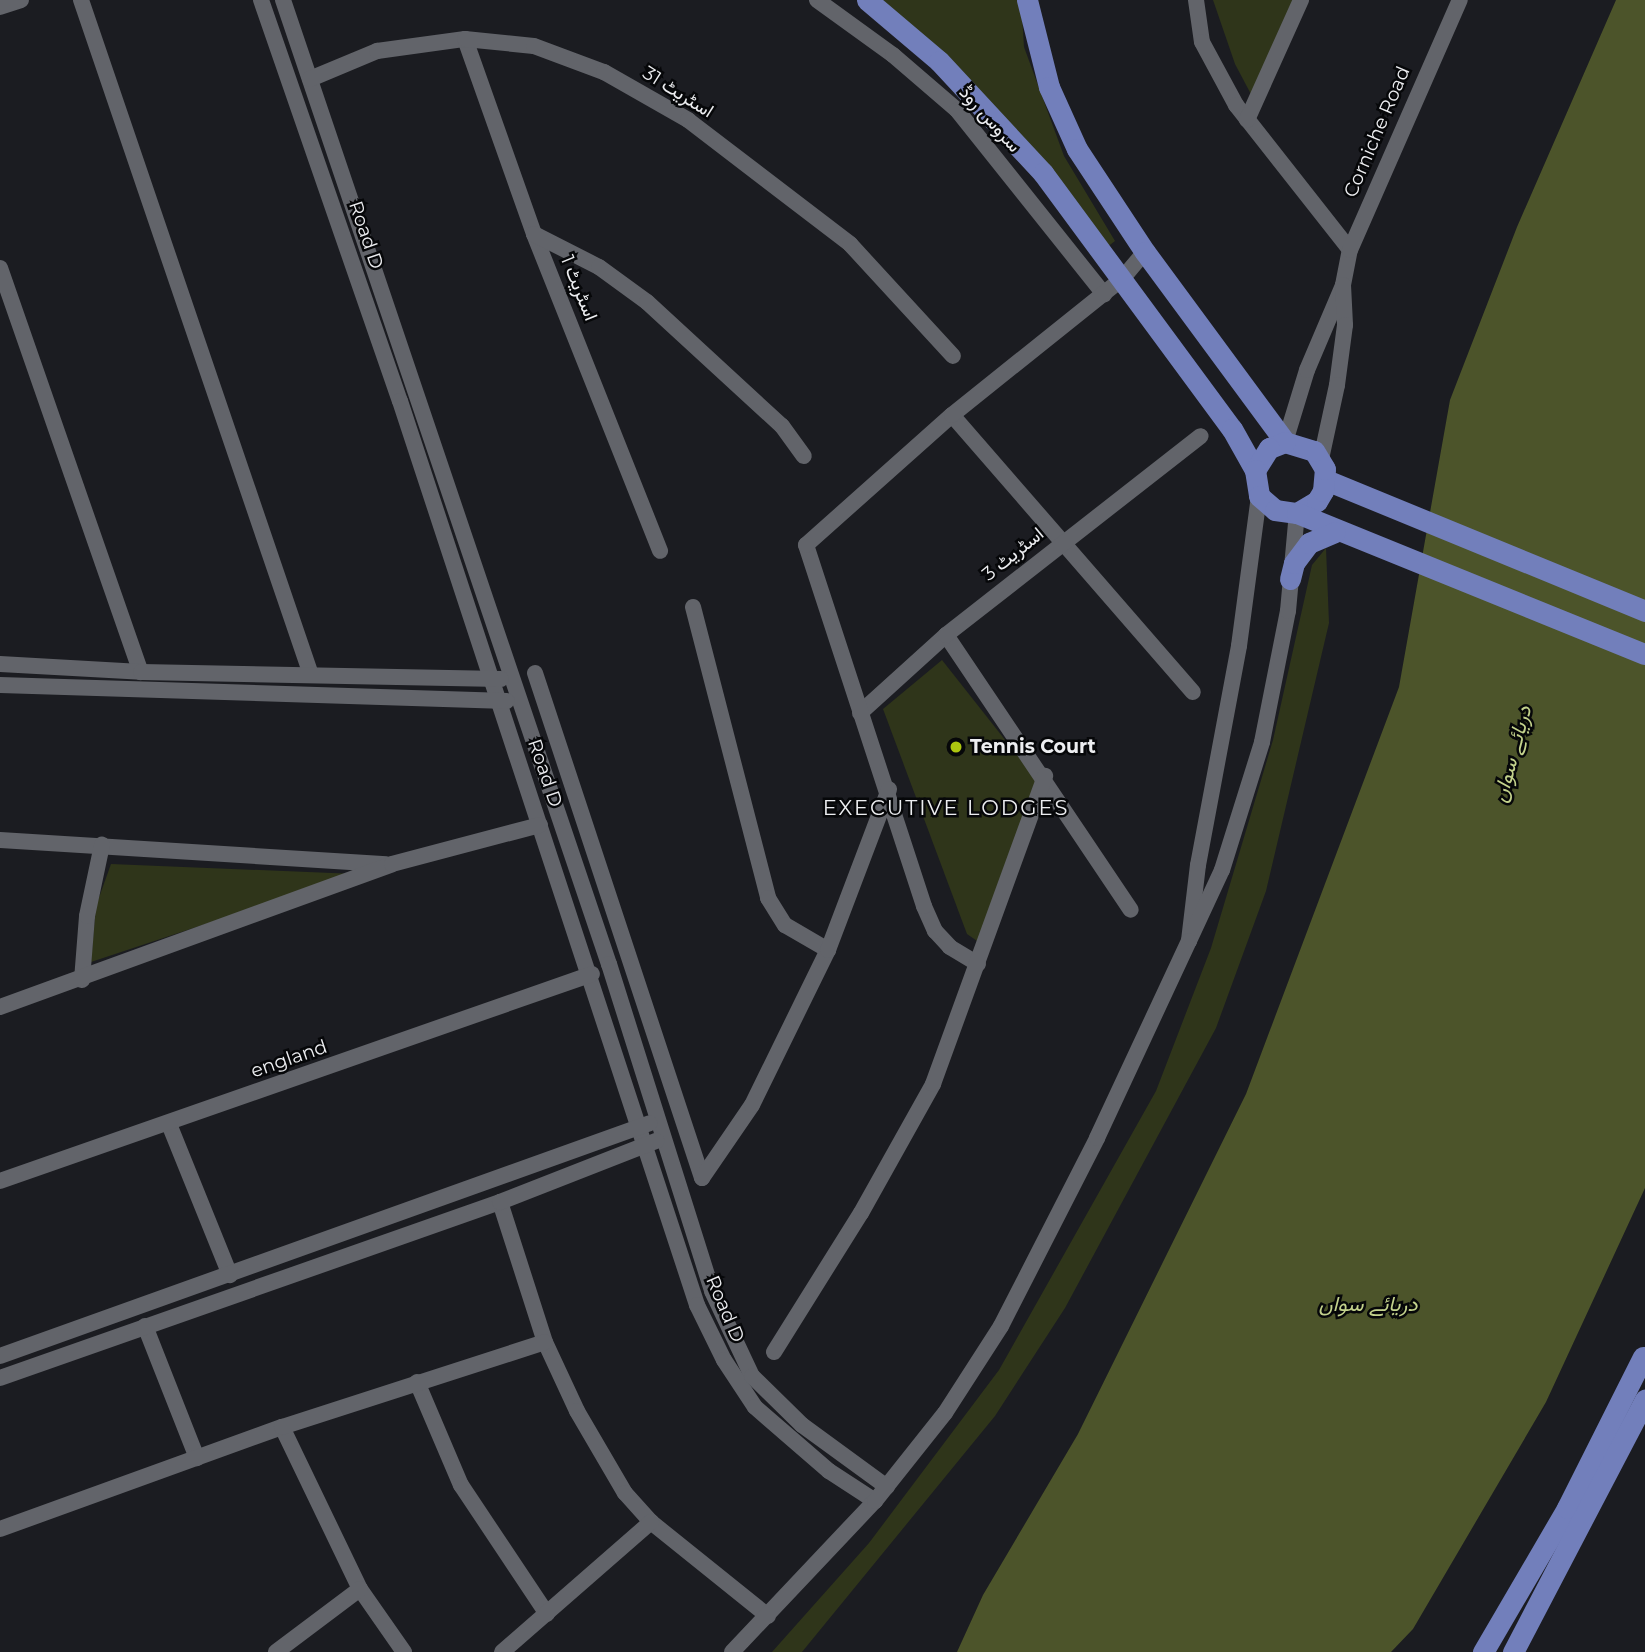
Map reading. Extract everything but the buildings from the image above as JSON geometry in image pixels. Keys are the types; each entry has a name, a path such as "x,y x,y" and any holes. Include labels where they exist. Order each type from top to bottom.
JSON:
{"main road":[{"path":"867,0 939,61 1006,131 1122,279 1232,429 1255,470 1259,496 1275,510 1297,513 1341,534 1645,654"},
{"path":"1027,0 1049,87 1077,149 1144,252 1285,442"},
{"path":"1255,470 1262,454 1285,442 1306,445 1323,470 1364,498 1645,611"},
{"path":"1297,513 1317,501 1323,470"},
{"path":"1290,579 1294,563 1309,543 1341,534"},
{"path":"1483,1652 1567,1508 1644,1357"},
{"path":"1513,1652 1645,1399"}],"street":[{"path":"0,7 21,0"},
{"path":"81,0 310,672"},
{"name":"Road D","path":"261,0 592,974 697,1305 739,1387 774,1426 829,1471 875,1501"},
{"name":"Road D","path":"283,0 513,678 659,1120 712,1291 744,1365 802,1426 887,1487"},
{"name":"سروس روڈ","path":"817,0 893,55 957,110 1104,294"},
{"path":"1196,0 1202,42 1247,120 1350,250"},
{"path":"1247,120 1301,0"},
{"name":"Corniche Road","path":"1343,285 1350,250 1460,0"},
{"name":"اسٹریٹ 31","path":"310,79 377,51 465,39 534,46 604,72 688,120 850,244 953,356"},
{"name":"اسٹریٹ 1","path":"465,39 534,234 660,551"},
{"path":"534,234 599,267 647,302 782,426 804,456"},
{"path":"978,964 950,947 935,931 806,545 952,415 1122,279 1144,252"},
{"path":"0,268 141,672"},
{"path":"1285,442 1307,370 1343,285"},
{"path":"1323,470 1345,325 1343,285"},
{"path":"952,415 1193,692"},
{"name":"اسٹریٹ 3","path":"860,713 946,635 1201,436"},
{"path":"1189,941 1259,496"},
{"path":"732,1652 875,1501 945,1413 1001,1326 1097,1138 1222,870 1262,742 1290,579 1297,513"},
{"path":"693,607 768,898 785,925 828,950"},
{"path":"946,635 1045,776 1131,910"},
{"path":"0,664 141,672 310,672 513,678"},
{"path":"534,673 702,1178 752,1105 828,950 888,789"},
{"path":"0,685 520,701"},
{"path":"774,1352 862,1213 933,1084 1045,776"},
{"path":"0,1007 82,980 392,864 540,825"},
{"path":"0,840 392,864"},
{"path":"82,980 87,916 102,845"},
{"name":"england","path":"0,1181 592,974"},
{"path":"0,1356 659,1120"},
{"path":"169,1124 230,1275"},
{"path":"0,1378 500,1202 664,1138"},
{"path":"500,1202 545,1342 605,1462 651,1522 768,1616"},
{"path":"145,1326 197,1458"},
{"path":"0,1529 282,1427 545,1342"},
{"path":"417,1382 461,1485 547,1614"},
{"path":"282,1427 360,1589 404,1652"},
{"path":"502,1652 651,1522"},
{"path":"276,1652 360,1589"}],"shaded area":[{"path":"883,0 1021,0 1024,47 1064,156 1115,241 1106,248"},
{"path":"1213,0 1296,0 1253,98 1235,64"},
{"path":"1326,548 1329,623 1266,891 1216,1028 1065,1308 995,1416 802,1652 772,1652 869,1543 999,1370 1156,1091 1211,948 1273,740 1312,565"},
{"path":"942,660 1036,779 980,943 967,934 883,709"},
{"path":"111,864 356,874 91,962 96,906"}],"water":[{"name":"دریائے سواں","path":"1616,0 1645,0 1645,1188 1546,1402 1413,1629 1391,1652 957,1652 983,1595 1078,1434 1246,1094 1399,687 1450,400 1517,227"}],"place":[{"name":"Tennis Court","path":"956,747"}],"district":[{"name":"EXECUTIVE LODGES","path":"946,808"}]}
